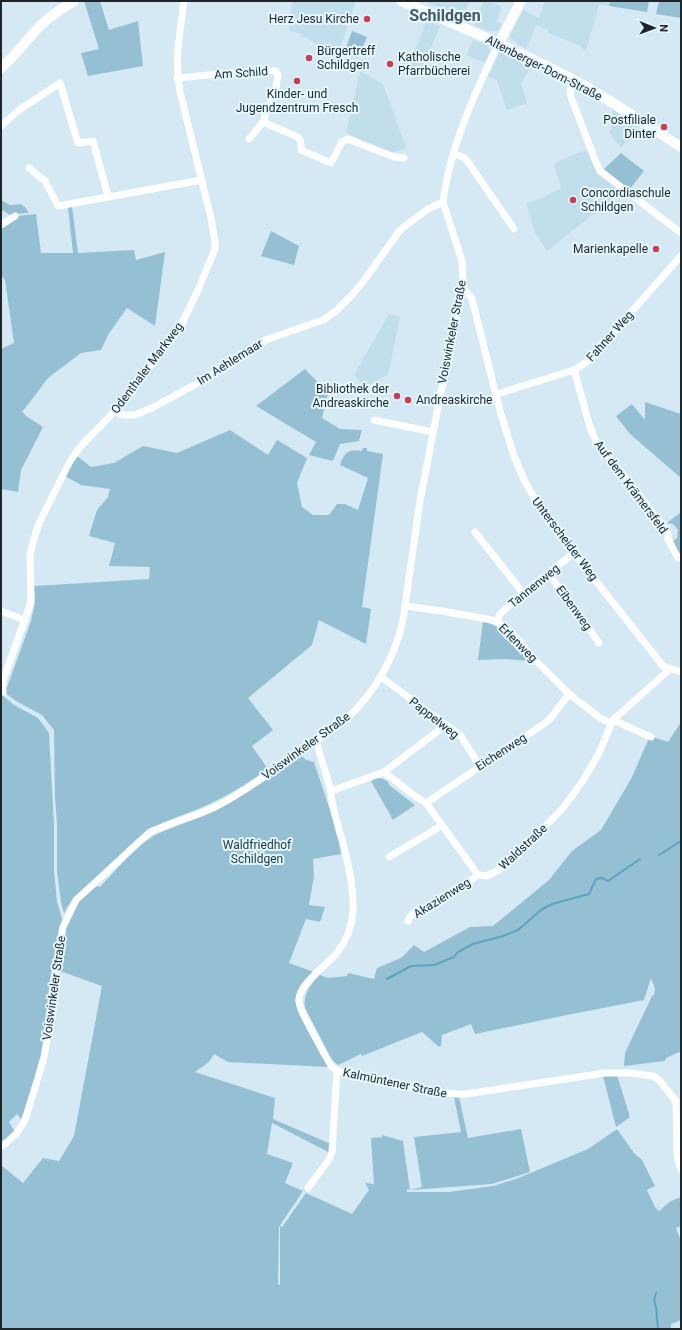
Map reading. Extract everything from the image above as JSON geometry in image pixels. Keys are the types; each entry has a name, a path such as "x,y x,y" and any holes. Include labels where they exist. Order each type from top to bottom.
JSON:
{"main road":[{"path":"1,68 17,53 42,24 58,11 74,1"},
{"name":"Altenberger-Dom-Straße","path":"401,1 499,43 574,81 681,146"},
{"path":"499,43 521,1"}],"street":[{"name":"Odenthaler Markweg","path":"2,692 2,683 29,608 31,598 30,554 40,521 70,461 81,446 115,411 180,328 198,290 215,248 211,218 177,78 177,58 184,1"},
{"name":"Voiswinkeler Straße","path":"1,1146 17,1133 25,1120 38,1081 48,1033 53,984 62,927 76,900 150,832 214,808 235,797 348,718 381,677 397,644 405,606 420,501 432,432 463,287 462,261 443,202 446,182 470,106 499,43"},
{"name":"Am Schild","path":"177,78 264,70 278,74 278,80 263,122 249,138"},
{"path":"574,81 570,89 570,98 600,171 681,233"},
{"path":"1,126 18,110 60,84 78,143 93,141 108,196"},
{"path":"263,122 298,137 301,142 301,150 331,163 342,142 348,139 394,157 404,158"},
{"path":"454,154 463,157 468,162 514,229"},
{"path":"29,168 45,181 58,206 202,180"},
{"name":"Im Aehlemaar","path":"115,411 120,414 135,415 148,410 198,383 256,345 268,339 323,320 336,311 352,295 400,230 428,209 443,202"},
{"path":"1,225 15,216"},
{"name":"Fahner Weg","path":"496,394 574,370 587,362 681,256"},
{"name":"Unterscheider Weg","path":"463,287 472,299 496,394 514,456 526,484 547,519 663,666 681,672"},
{"name":"Auf dem Krämersfeld","path":"574,370 590,427 596,441 668,533 668,539 678,558"},
{"path":"374,420 432,432"},
{"path":"475,532 523,593"},
{"name":"Tannenweg","path":"498,621 500,614 523,593 574,553"},
{"name":"Eibenweg","path":"548,574 599,643"},
{"name":"Erlenweg","path":"405,606 498,621 515,636 536,661 570,694 600,718 612,721"},
{"path":"1,611 25,620"},
{"name":"Waldstraße","path":"478,875 487,876 499,870 517,855 563,808 582,782 599,753 612,721 670,669"},
{"name":"Pappelweg","path":"381,677 460,735 480,766"},
{"name":"Eichenweg","path":"426,803 549,720 570,694"},
{"path":"612,721 651,737"},
{"path":"331,792 384,772 446,725"},
{"name":"Kalmüntener Straße","path":"316,741 331,792 330,799 341,837 352,892 352,917 348,932 339,949 306,985 300,995 299,1000 302,1011 332,1067 336,1071 380,1082 450,1095 466,1094 606,1073 619,1072 656,1077 676,1100 679,1109 677,1158 681,1170"},
{"path":"384,772 426,803 441,826 478,875"},
{"path":"389,857 441,826"},
{"name":"Akazienweg","path":"408,921 412,914 461,888 478,875"},
{"path":"308,1188 330,1158 332,1152 336,1071"}],"shaded area":[{"path":"292,1 356,1 337,57 301,34 289,30"},
{"path":"424,1 470,1 463,17"},
{"path":"484,1 501,6 500,8 502,9 496,21 502,24 499,30 491,32 474,25"},
{"path":"545,1 610,1 609,6 599,5 586,50 581,48 581,46 548,33 548,30 536,25 526,49 517,44 510,36 523,10 539,18"},
{"path":"427,21 440,26 417,79 408,66"},
{"path":"473,40 488,46 490,51 485,63 466,55"},
{"path":"500,51 531,66 521,85 527,103 507,110 497,80 488,77"},
{"path":"360,71 383,84 406,148 389,152 346,133"},
{"path":"613,110 637,127 621,148 610,133"},
{"name":"Concordiaschule Schildgen","path":"583,151 591,152 597,174 622,191 547,251 535,233 526,203 545,197 561,188 554,163"},
{"path":"389,314 400,317 388,375 365,386 354,375"}],"green space":[{"path":"84,1 100,1 109,30 138,21 143,66 88,76 81,53 99,49"},
{"path":"610,1 649,1 647,12 609,6"},
{"path":"659,1 681,1 681,18 656,14"},
{"path":"352,31 367,37 358,58 344,53"},
{"path":"621,153 644,171 629,190 604,169"},
{"path":"1,200 10,205 21,204 27,209 28,213 14,214 11,216 1,209"},
{"path":"72,206 78,253 134,250 136,260 165,252 155,326 127,308 108,335 101,350 81,353 48,378 23,411 21,410 26,416 43,427 21,470 18,492 1,489 1,349 14,343 5,280 1,275 1,228 18,216 36,214 41,253 73,253 68,207"},
{"path":"271,231 299,246 294,265 261,256"},
{"path":"305,369 328,393 322,418 340,429 362,430 359,441 340,444 333,461 309,455 316,442 256,406"},
{"path":"645,402 681,414 681,478 630,434 616,416 632,404 645,420"},
{"path":"230,430 268,455 277,440 307,458 297,483 302,507 313,515 329,515 337,504 345,504 358,510 368,478 340,465 345,455 350,451 361,451 363,448 367,448 367,451 383,454 362,607 371,609 366,644 319,620 312,645 248,698 273,730 252,746 268,769 221,798 164,822 144,833 131,844 97,880 72,900 64,913 57,871 54,730 42,715 16,701 5,693 31,621 35,603 34,586 149,579 150,567 109,566 115,543 89,536 97,510 108,497 110,489 81,485 65,476 77,456 91,467 114,463 143,446 177,453"},
{"path":"681,512 681,554 678,555 672,542 677,538 678,530 673,524 667,523"},
{"path":"483,621 504,632 531,661 506,659 478,660"},
{"path":"1,694 14,705 38,718 49,733 54,825 54,871 57,902 63,922 43,1059 27,1107 21,1119 17,1114 9,1122 15,1132 1,1146"},
{"path":"681,722 681,1054 679,1052 666,1058 665,1061 624,1066 625,1053 652,996 654,995 655,989 651,978 644,1000 475,1034 471,1024 442,1035 441,1046 439,1047 422,1032 362,1056 361,1054 338,1065 332,1060 305,1008 306,994 313,982 320,975 328,978 347,976 348,973 374,979 377,968 401,958 414,945 424,952 470,927 493,926 549,880 572,851 601,830 631,779 650,736 668,742"},
{"name":"Waldfriedhof Schildgen","path":"301,755 306,760 314,762 338,834 341,854 313,859 314,876 309,905 325,907 320,922 306,919 289,963 314,972 300,987 296,999 328,1067 228,1062 214,1054 209,1062 195,1072 275,1098 273,1119 331,1144 330,1153 272,1123 267,1154 293,1163 285,1183 303,1191 279,1227 278,1284 280,1285 280,1226 282,1227 306,1193 352,1214 369,1190 365,1183 374,1184 371,1138 382,1137 382,1135 403,1141 410,1190 407,1189 407,1192 449,1192 493,1186 516,1179 588,1149 617,1129 634,1153 642,1160 655,1186 647,1190 656,1209 661,1206 657,1209 659,1211 671,1201 681,1197 681,1226 676,1228 681,1241 681,1320 671,1324 671,1329 1,1329 1,1165 23,1183 43,1158 59,1161 74,1136 102,986 57,970 64,930 72,911 77,902 84,895 97,886 100,887 137,847 155,835 241,795"},
{"path":"378,778 388,782 389,785 415,805 393,820 371,781"},
{"path":"617,1075 630,1117 616,1127 603,1076"},
{"path":"454,1097 459,1097 468,1138 521,1129 530,1172 492,1184 410,1190 422,1187 414,1137 461,1132"}],"waterway":[{"path":"659,855 681,841"},
{"path":"387,979 411,966 434,965 454,957 458,952 473,944 503,936 518,930 541,910 552,904 589,894 596,879 602,878 608,881 640,859"},
{"path":"656,1293 654,1300 658,1329"}],"place":[{"name":"Herz Jesu Kirche","path":"367,19"},
{"name":"Bürgertreff Schildgen","path":"309,58"},
{"name":"Katholische Pfarrbücherei","path":"390,64"},
{"name":"Kinder- und Jugendzentrum Fresch","path":"297,81"},
{"name":"Postfiliale Dinter","path":"664,127"},
{"name":"Concordiaschule Schildgen","path":"573,200"},
{"name":"Marienkapelle","path":"656,249"},
{"name":"Bibliothek der Andreaskirche","path":"397,396"},
{"name":"Andreaskirche","path":"408,400"}],"district":[{"name":"Schildgen","path":"445,15"}]}
